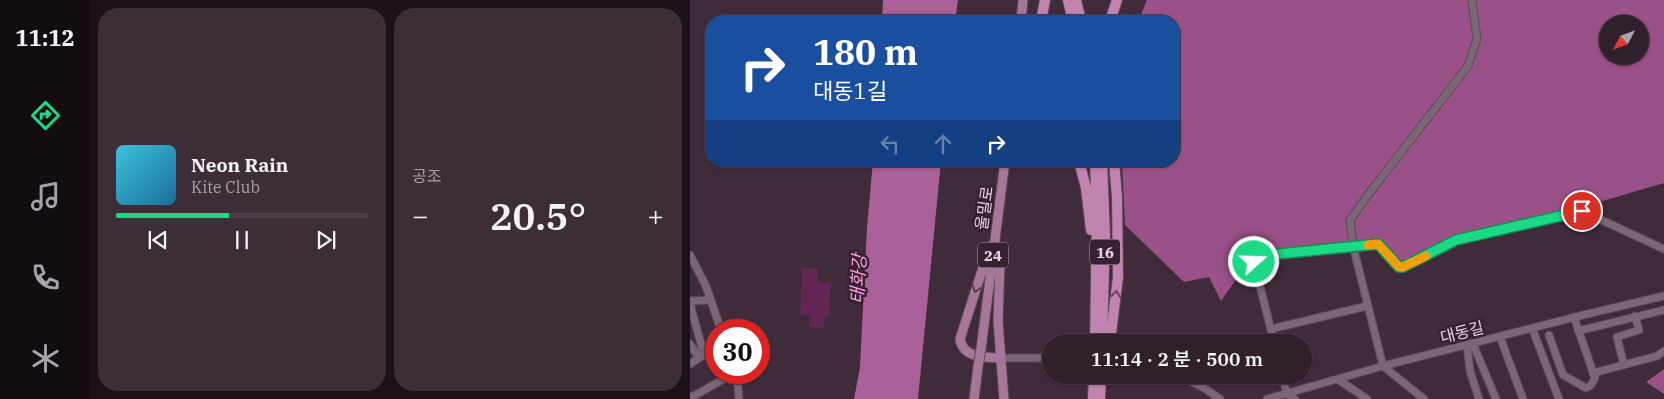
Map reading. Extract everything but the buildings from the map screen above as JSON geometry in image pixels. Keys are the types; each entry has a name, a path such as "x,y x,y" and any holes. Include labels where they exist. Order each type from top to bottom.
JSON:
{"highway":[{"path":"1042,15 1045,0"},
{"path":"1068,0 1072,15"},
{"path":"1076,0 1080,15"},
{"path":"1112,15 1117,0"},
{"path":"1080,167 1088,199 1092,300 1096,310"},
{"name":"16","path":"1095,167 1097,215 1095,334"},
{"name":"16","path":"1102,167 1105,235 1102,334"},
{"path":"1111,334 1118,277 1118,197 1115,167"},
{"path":"1096,384 1098,398"},
{"path":"1098,398 1100,384"},
{"path":"1098,398 1103,384"}],"main road":[{"path":"1022,15 1023,0"},
{"name":"울밀로","path":"974,399 1004,167"},
{"path":"996,226 960,338 961,345 968,353 1000,358"},
{"path":"994,246 998,253 1000,264 998,321 1004,399"}],"street":[{"path":"1424,399 1415,396 1383,366 1353,246 1350,220 1468,66 1477,39 1472,0"},
{"path":"1272,334 1254,262 1255,258 1378,244 1399,267 1403,267 1456,240 1582,211 1664,249"},
{"path":"690,255 706,286 717,319"},
{"name":"대동길","path":"1267,399 1383,366 1664,296"},
{"path":"702,357 690,302 710,300"},
{"path":"1271,329 1367,306"},
{"path":"1578,331 1664,310"},
{"path":"1624,365 1617,337 1639,330 1634,316"},
{"path":"1549,335 1563,375 1586,388 1591,385 1595,378 1574,317"},
{"path":"1532,328 1559,399"},
{"path":"1500,337 1523,399"},
{"path":"690,344 702,357"},
{"path":"1470,344 1470,371 1479,399"},
{"path":"1470,344 1496,399"},
{"path":"1593,373 1656,356 1664,351"},
{"path":"690,364 705,355"},
{"path":"1000,358 1042,358"},
{"path":"1339,380 1368,399"},
{"path":"690,396 692,397 715,384"},
{"path":"737,384 739,399"},
{"path":"1196,384 1220,399"},
{"path":"1284,384 1287,394 1295,399"}],"shaded area":[{"path":"883,0 958,0 956,15 882,15"},
{"path":"1147,0 1664,0 1664,183 1599,202 1454,237 1402,264 1379,240 1254,254 1221,301 1209,277 1184,282 1125,225 1122,167 1180,167 1180,15 1141,15"},
{"path":"872,167 940,167 918,399 854,399 860,367 867,227"},
{"path":"802,268 818,269 817,282 831,283 829,316 825,316 824,328 809,327 810,315 800,314"},
{"path":"1664,369 1664,394 1646,382"}],"slow traffic":[{"path":"1368,245 1378,244 1399,267 1403,267 1426,256"}],"route":[{"path":"1254,262 1258,256 1378,244 1399,267 1403,267 1456,240 1582,211"}],"water label":[{"name":"태화강","path":"858,279"}]}
